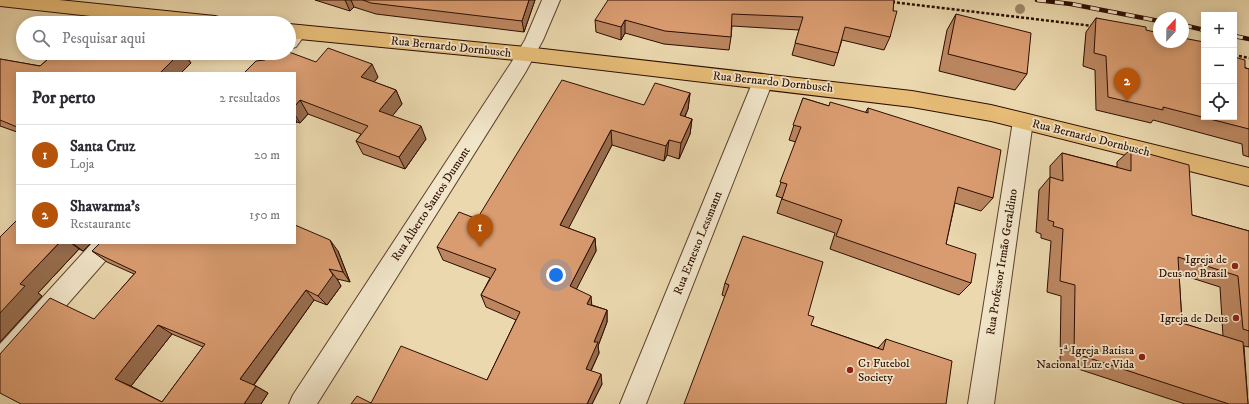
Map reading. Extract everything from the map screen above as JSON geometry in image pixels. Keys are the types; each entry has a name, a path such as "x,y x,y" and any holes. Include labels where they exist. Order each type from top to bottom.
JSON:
{"highway":[{"path":"0,0 150,16"},
{"name":"Rua Bernardo Dornbusch","path":"296,35 526,54 912,99 958,106 1024,121 1249,177"}],"street":[{"name":"Rua Alberto Santos Dumont","path":"302,404 526,54 534,40 551,0"},
{"name":"Rua Ernesto Lessmann","path":"633,404 763,81"},
{"name":"Rua Professor Irmão Geraldino","path":"981,404 1024,121"},
{"path":"0,362 106,244"}],"path":[{"path":"889,1 1100,27"},
{"path":"1237,56 1249,58"}],"building":[{"path":"363,0 529,0 522,21 371,3"},
{"path":"608,0 894,0 893,11 897,11 890,37 845,27 838,53 795,43 803,17 732,14 731,37 665,31 625,20 621,27 595,20"},
{"path":"956,14 1031,33 1027,74 948,54"},
{"path":"1096,18 1146,27 1146,30 1153,32 1153,48 1189,48 1189,39 1201,41 1201,117 1163,107 1163,110 1108,97 1106,56 1094,53"},
{"path":"328,48 372,64 361,77 396,90 379,111 421,126 399,157 356,141 368,126 300,100 296,105 296,72 245,72 256,61 296,60 296,55 316,62"},
{"path":"1237,58 1245,60 1245,68 1249,69 1249,129 1214,120 1237,120"},
{"path":"0,59 40,66 47,60 173,60 161,72 16,72 16,127 0,120"},
{"path":"562,80 644,105 655,83 690,93 680,115 692,119 681,143 669,140 666,146 611,130 560,225 595,238 570,286 591,296 587,304 607,310 594,342 598,342 586,369 601,374 587,404 351,404 357,396 371,403 401,346 487,380 520,312 481,295 496,269 437,247 459,212 477,219"},
{"path":"803,98 829,106 830,102 868,113 868,108 1001,150 993,198 958,187 946,244 976,254 971,283 836,236 842,220 782,199 787,184 780,182 801,127 793,125"},
{"path":"1131,149 1189,165 1192,215 1249,231 1249,331 1243,329 1238,276 1178,257 1182,323 1243,342 1248,404 1229,404 1074,353 1075,285 1060,281 1063,229 1053,226 1054,222 1048,220 1050,177 1063,181 1062,153 1131,171"},
{"path":"16,221 16,244 58,244 20,284 25,286 0,313 0,237"},
{"path":"296,225 330,240 343,272 329,269 333,275 318,296 306,290 240,379 256,386 244,404 21,404 0,393 0,354 50,298 94,319 136,272 92,251 99,244 296,244","holes":["158,325 205,344 162,402 115,379"]},
{"path":"743,236 823,262 808,315 814,317 811,325 883,350 886,339 952,361 946,404 684,404 729,285 725,283"}],"railway":[{"path":"1037,0 1071,4 1153,20"},
{"path":"1189,26 1201,29"},
{"path":"1237,37 1249,39"}],"place":[{"name":"Shawarma's","path":"1127,101"},
{"name":"Santa Cruz","path":"480,247"},
{"name":"Igreja de Deus no Brasil","path":"1235,266"},
{"name":"Igreja de Deus","path":"1236,318"},
{"name":"1ª Igreja Batista Nacional Luz e Vida","path":"1142,357"},
{"name":"C1 Futebol Society","path":"850,370"}]}
